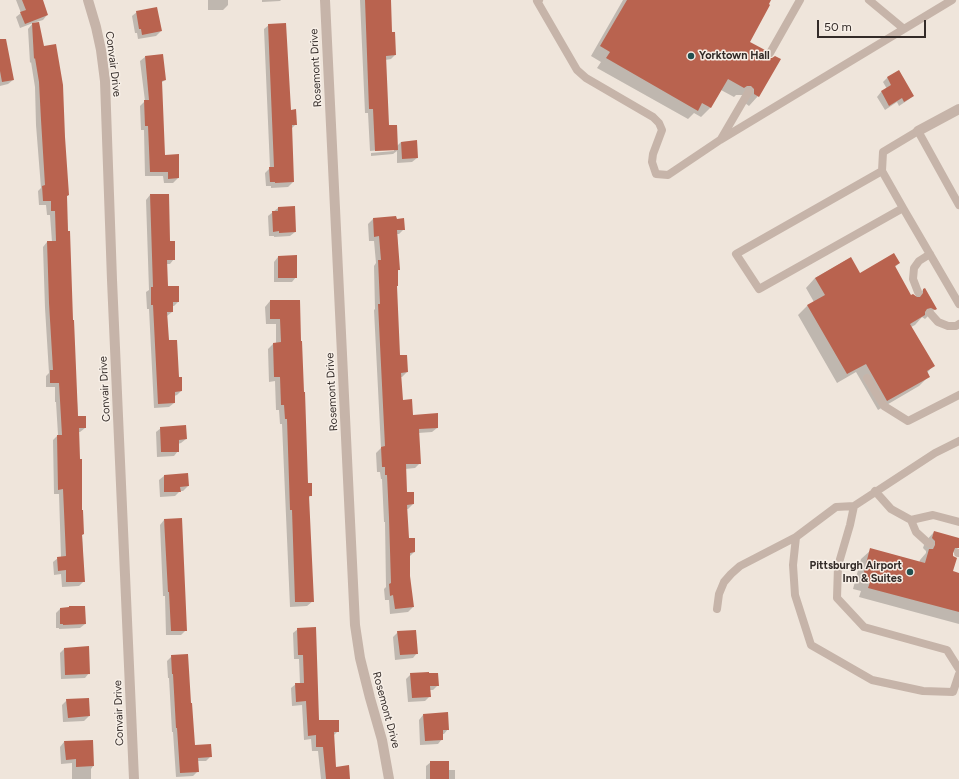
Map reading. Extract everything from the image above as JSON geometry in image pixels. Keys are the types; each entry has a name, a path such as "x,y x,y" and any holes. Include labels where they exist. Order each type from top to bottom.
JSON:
{"street":[{"name":"Convair Drive","path":"88,0 101,50 105,81 134,779"},
{"name":"Rosemont Drive","path":"325,0 355,625 360,658 382,740 389,772 389,779"},
{"path":"918,131 959,109"}],"lane":[{"path":"538,0 577,70 586,78 654,117 659,122 662,130 653,154 652,162 656,174 668,175 720,140 952,0"},
{"path":"770,53 800,0"},
{"path":"869,0 904,29"},
{"path":"720,140 749,91"},
{"path":"959,205 918,131 883,152 882,171 959,304"},
{"path":"882,171 736,254 759,289 904,208"},
{"path":"918,292 913,279 914,268 919,261 930,254"},
{"path":"930,313 938,322 948,326 956,326 959,324"},
{"path":"867,378 884,406 908,421 959,395"},
{"path":"717,609 719,594 724,582 740,566 796,537 836,507 854,506 934,453 959,440"},
{"path":"875,491 891,509 911,520 916,532 930,544"},
{"path":"854,506 838,566 837,598 864,627 947,650 959,669"},
{"path":"911,520 933,515 959,522"},
{"path":"796,537 793,565 794,595 811,645 872,680 923,691 953,692 959,674"}],"building":[{"path":"22,0 43,0 48,15 25,24 20,12 26,10"},
{"path":"365,0 391,0 392,32 395,32 396,55 386,56 389,125 397,125 398,150 375,151 373,109 369,109"},
{"name":"Yorktown Hall","path":"627,0 771,0 770,5 750,42 765,50 765,55 768,58 775,56 781,59 759,97 754,94 754,89 751,86 744,88 728,79 711,108 702,103 698,111 606,58 610,52 600,46"},
{"path":"157,7 162,31 142,35 141,29 139,29 136,11"},
{"path":"39,22 44,46 56,44 63,85 69,195 67,196 68,231 70,231 78,416 86,416 86,428 79,428 80,459 82,459 82,510 84,534 82,535 85,582 66,582 66,570 58,571 57,557 66,556 63,489 58,490 57,435 62,435 59,383 50,383 50,370 53,370 47,241 56,241 55,211 51,211 51,201 43,201 42,186 45,185 39,82 35,58 34,59 32,23"},
{"path":"286,23 291,110 296,109 297,125 292,125 294,182 275,183 270,182 269,167 274,167 268,24"},
{"path":"0,39 6,39 14,80 2,82 0,71"},
{"path":"163,54 166,80 162,81 165,155 179,154 179,178 168,179 168,172 150,172 148,126 145,126 144,100 149,100 145,56"},
{"path":"899,70 914,96 904,102 902,98 889,106 881,91 891,85 887,77"},
{"path":"417,140 418,158 402,159 401,142"},
{"path":"150,194 169,194 170,241 175,241 175,260 167,260 168,286 179,286 179,302 173,302 173,312 167,312 169,340 177,340 179,377 182,377 182,391 175,392 175,403 158,404 153,305 151,305 151,287 153,287"},
{"path":"295,206 296,232 273,232 272,211 278,211 278,207"},
{"path":"396,216 397,219 404,218 405,230 397,230 400,270 398,270 397,286 400,355 407,355 408,372 401,373 403,400 412,399 413,415 438,413 438,428 419,429 421,464 406,464 407,492 414,492 414,504 407,505 409,538 415,538 415,552 410,553 410,576 414,607 395,609 393,595 390,596 389,584 391,583 387,475 385,475 385,467 382,467 381,447 385,446 378,304 380,304 378,260 381,260 379,236 374,237 373,218"},
{"path":"894,253 900,263 895,266 911,295 913,294 920,297 923,293 923,289 925,288 937,309 927,309 925,315 910,324 935,366 927,371 930,377 887,401 866,364 847,374 807,305 825,295 815,278 851,257 860,273"},
{"path":"297,255 297,278 278,278 278,256"},
{"path":"270,300 300,300 308,483 312,483 312,496 309,496 314,602 295,602 287,419 285,419 284,405 281,405 280,377 274,377 273,343 281,342 280,319 270,319"},
{"path":"186,425 187,439 179,440 179,452 161,452 160,427"},
{"path":"188,473 189,486 180,487 181,492 164,492 164,475"},
{"path":"182,518 187,631 171,631 164,519"},
{"name":"Pittsburgh Airport Inn & Suites","path":"934,531 959,538 959,548 955,548 953,553 953,556 957,558 953,571 959,573 959,612 868,588 870,582 862,580 870,548 925,563 929,549 933,549 935,545 935,541 932,538"},
{"path":"69,606 85,606 86,624 60,624 60,608"},
{"path":"316,627 319,720 339,720 339,732 334,732 336,767 349,765 350,779 326,779 323,747 316,747 316,735 308,736 306,701 296,702 295,683 304,683 303,655 298,655 297,628"},
{"path":"416,630 418,654 400,655 397,631"},
{"path":"89,646 90,674 65,675 64,648"},
{"path":"188,654 195,745 211,744 212,757 198,758 199,772 180,773 171,655"},
{"path":"410,673 438,673 439,686 430,686 431,697 412,698"},
{"path":"89,698 90,716 68,718 66,699"},
{"path":"448,712 449,730 443,730 443,740 425,741 423,714"},
{"path":"93,740 94,766 76,767 76,759 66,760 64,741"},
{"path":"430,761 449,761 449,779 430,779"}],"place":[{"name":"Yorktown Hall","path":"691,56"},
{"name":"Pittsburgh Airport Inn & Suites","path":"910,572"}]}
